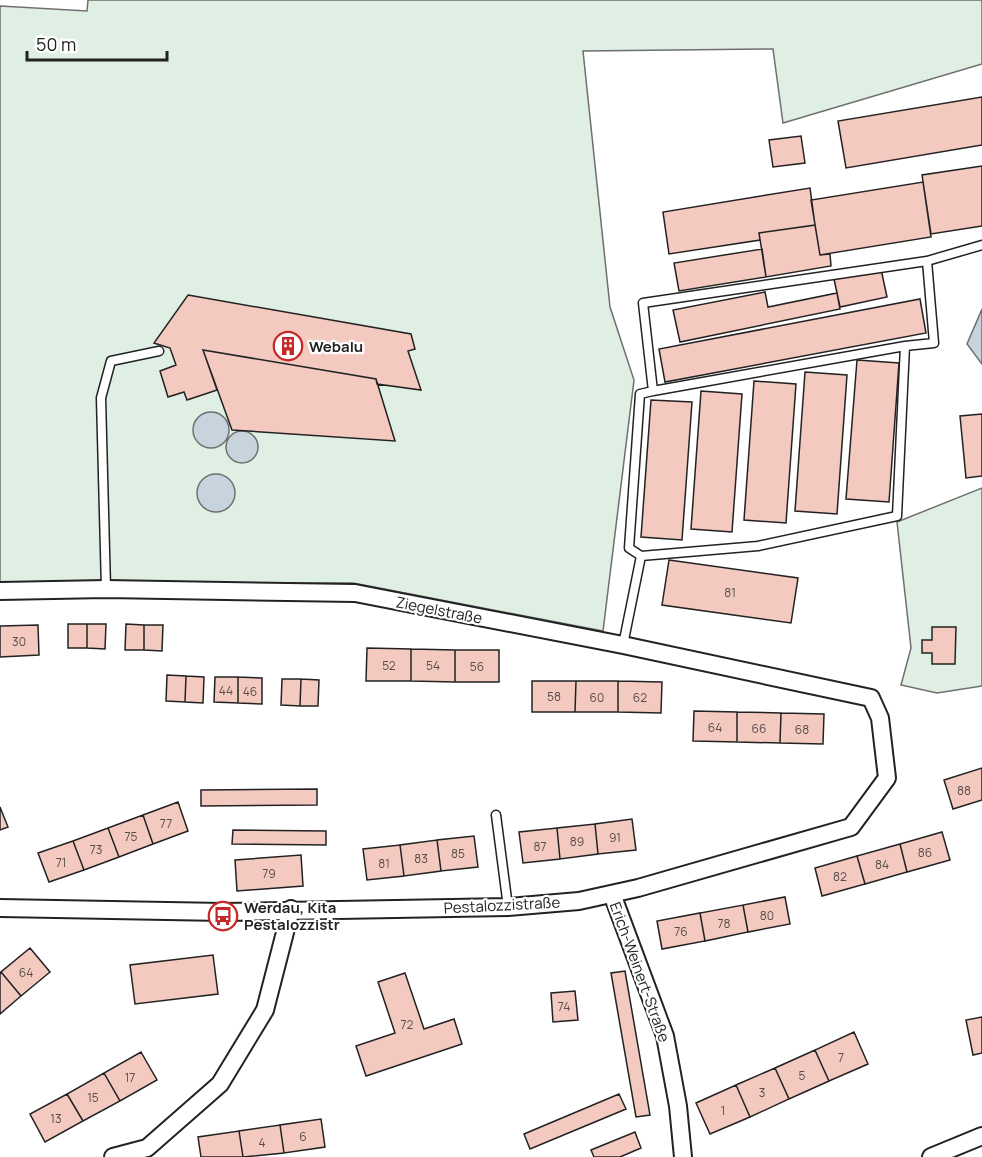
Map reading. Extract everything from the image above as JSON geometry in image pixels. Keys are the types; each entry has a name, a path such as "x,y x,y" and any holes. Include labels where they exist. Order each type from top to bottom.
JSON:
{"street":[{"name":"Ziegelstraße","path":"0,591 355,593 623,645 871,698"},
{"name":"Pestalozzistraße","path":"0,908 223,912 291,909 508,908 579,901 612,894 851,827 887,778 880,718 871,698"},
{"name":"Erich-Weinert-Straße","path":"612,894 664,1036 678,1106 683,1157"},
{"path":"115,1157 147,1148 220,1084 265,1010 291,909"},
{"path":"931,1157 982,1136"}],"lane":[{"path":"653,391 643,303 927,261 982,245"},
{"path":"905,346 897,516 758,546 641,556 629,548 640,394 905,346 934,343 927,261"},
{"path":"105,590 101,398 111,361 159,351"},
{"path":"623,645 641,556"},
{"path":"496,815 508,908"}],"green space":[{"path":"88,0 982,0 982,64 783,123 773,49 583,51 610,307 634,380 603,631 353,583 0,584 0,6 87,11"},
{"path":"982,488 982,686 937,693 901,685 911,648 897,522"}],"shaded area":[{"path":"982,309 982,364 967,344"},
{"path":"211,412 224,417 229,430 224,443 211,448 198,443 193,430 198,417"},
{"path":"242,431 253,436 258,447 253,458 242,463 231,458 226,447 231,436"},
{"path":"216,474 223,475 229,480 234,486 234,500 229,506 223,511 216,512 209,511 203,506 198,500 197,493 198,486 203,480 209,475"}],"building":[{"path":"982,97 982,145 846,168 838,121"},
{"path":"801,136 805,163 773,167 769,140"},
{"path":"982,166 982,226 931,234 922,175"},
{"path":"923,182 931,237 820,255 811,200"},
{"path":"810,188 815,225 759,233 760,240 669,254 663,212"},
{"path":"815,225 820,255 830,254 831,266 766,277 759,233"},
{"path":"762,249 766,277 679,291 674,263"},
{"path":"881,269 887,297 840,307 834,279"},
{"path":"765,292 768,307 837,293 840,309 680,342 673,310"},
{"name":"Webalu","path":"188,295 411,334 415,349 408,351 421,390 377,384 376,379 203,350 217,390 187,400 184,392 168,397 160,371 176,365 170,348 154,343"},
{"path":"920,299 926,333 665,382 659,349"},
{"path":"203,350 376,379 395,441 232,430"},
{"path":"857,360 899,363 889,502 846,499"},
{"path":"805,372 847,375 837,514 795,511"},
{"path":"754,381 796,384 786,523 744,520"},
{"path":"701,391 742,394 732,532 691,529"},
{"path":"651,400 692,402 682,540 641,537"},
{"path":"982,414 982,476 966,478 960,416"},
{"path":"669,560 798,578 791,623 662,605"},
{"path":"68,624 87,624 87,648 68,648"},
{"path":"87,624 106,624 105,649 87,648"},
{"path":"126,624 144,625 144,650 125,650"},
{"path":"38,625 39,655 0,657 0,626"},
{"path":"144,625 163,625 162,651 144,650"},
{"path":"932,627 956,627 955,664 932,664 932,653 922,653 922,640 932,640"},
{"path":"367,648 411,649 411,681 366,681"},
{"path":"411,649 455,650 455,682 411,681"},
{"path":"455,650 499,650 499,682 455,682"},
{"path":"167,675 186,676 185,702 166,701"},
{"path":"186,676 204,677 203,703 185,702"},
{"path":"215,677 238,677 238,703 214,702"},
{"path":"238,677 262,678 262,704 238,703"},
{"path":"282,679 301,679 300,706 281,705"},
{"path":"301,679 319,680 318,706 300,706"},
{"path":"532,681 576,681 575,712 532,712"},
{"path":"576,681 618,681 618,712 575,712"},
{"path":"618,681 662,682 661,713 618,712"},
{"path":"694,711 737,712 737,742 693,741"},
{"path":"737,712 781,713 780,743 737,742"},
{"path":"781,713 824,714 823,744 780,743"},
{"path":"982,768 982,800 953,809 944,780"},
{"path":"317,789 317,805 201,806 201,790"},
{"path":"178,802 188,831 153,844 143,815"},
{"path":"0,807 8,827 0,830"},
{"path":"143,815 153,844 119,857 108,828"},
{"path":"632,819 636,850 598,854 595,824"},
{"path":"595,824 598,854 560,859 557,828"},
{"path":"108,828 119,857 84,870 73,841"},
{"path":"557,828 560,859 523,863 519,832"},
{"path":"233,830 326,831 326,845 232,844"},
{"path":"942,832 950,860 907,872 900,844"},
{"path":"474,836 478,867 441,871 437,840"},
{"path":"437,840 441,871 404,876 400,845"},
{"path":"73,841 84,870 49,882 38,853"},
{"path":"900,844 907,872 865,884 857,856"},
{"path":"400,845 404,876 367,880 363,849"},
{"path":"301,855 303,886 237,891 235,860"},
{"path":"857,856 865,884 822,896 815,868"},
{"path":"785,897 790,924 748,932 743,905"},
{"path":"743,905 748,932 705,941 700,913"},
{"path":"700,913 705,941 662,949 657,921"},
{"path":"30,948 50,972 21,996 1,972"},
{"path":"213,955 218,994 135,1004 130,965"},
{"path":"625,971 650,1115 636,1117 611,973"},
{"path":"1,972 21,996 0,1014 0,974"},
{"path":"405,973 424,1029 454,1019 462,1044 366,1076 356,1046 395,1033 378,982"},
{"path":"575,991 578,1020 553,1022 551,993"},
{"path":"982,1017 982,1053 973,1055 966,1020"},
{"path":"854,1032 868,1064 829,1081 815,1050"},
{"path":"815,1050 829,1081 789,1099 775,1068"},
{"path":"141,1052 157,1080 120,1101 104,1073"},
{"path":"775,1068 789,1099 750,1117 736,1085"},
{"path":"104,1073 120,1101 83,1121 67,1094"},
{"path":"736,1085 750,1117 710,1134 696,1103"},
{"path":"67,1094 83,1121 45,1142 30,1114"},
{"path":"619,1094 626,1109 530,1149 524,1134"},
{"path":"321,1119 325,1147 284,1153 280,1125"},
{"path":"280,1125 284,1153 243,1157 239,1131"},
{"path":"239,1131 243,1157 201,1157 198,1137"},
{"path":"635,1132 641,1148 620,1157 594,1157 591,1150"}],"place":[{"name":"Webalu","path":"288,346"},
{"name":"Werdau, Kita Pestalozzistr","path":"223,916"}]}
